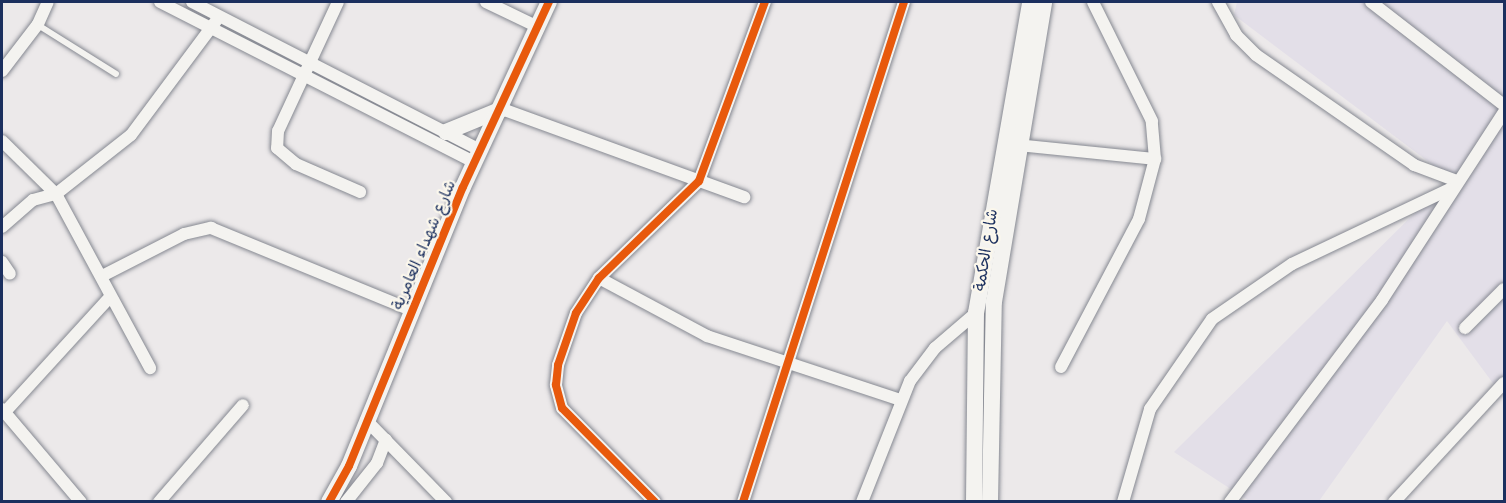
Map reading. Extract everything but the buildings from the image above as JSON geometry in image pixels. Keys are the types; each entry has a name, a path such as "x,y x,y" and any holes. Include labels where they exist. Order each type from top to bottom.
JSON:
{"street":[{"path":"2,70 38,24 48,5 59,2"},
{"path":"160,2 306,75 477,156"},
{"path":"192,2 446,132 477,156"},
{"path":"338,2 310,61 306,75 278,130 277,148 296,164 360,192"},
{"path":"486,2 538,27"},
{"name":"شارع شهداء العامرية","path":"329,501 366,420 477,156 502,109 549,2"},
{"path":"655,501 558,400 558,364 572,322 599,278 699,181 765,2"},
{"path":"743,501 904,2"},
{"name":"شارع الحكمة","path":"974,501 976,313 1030,2"},
{"name":"شارع الحكمة","path":"990,501 991,326 1017,145 1044,2"},
{"path":"1061,367 1139,219 1155,159 1152,122 1093,2"},
{"path":"1218,2 1236,35 1256,55 1414,165 1453,185"},
{"path":"1371,2 1504,105"},
{"path":"2,227 33,200 56,194 131,135 220,16"},
{"path":"446,132 502,109 744,197"},
{"path":"1230,501 1382,300 1453,185 1504,112"},
{"path":"2,141 56,194 104,275 109,298 150,368"},
{"path":"1017,145 1155,159"},
{"path":"1123,501 1150,409 1212,319 1292,264 1453,185"},
{"path":"104,275 184,234 211,228 411,310"},
{"path":"2,262 10,274"},
{"path":"599,278 707,336 900,400"},
{"path":"1465,328 1504,289"},
{"path":"81,501 3,410 109,298"},
{"path":"862,501 900,400 919,367 976,313"},
{"path":"1394,501 1504,383"},
{"path":"159,501 243,405"},
{"path":"366,420 446,501"},
{"path":"346,501 377,463 386,440"}],"lane":[{"path":"38,24 116,74"}],"shaded area":[{"path":"1237,2 1504,2 1504,376 1495,386 1447,321 1319,501 1249,501 1174,452 1450,178 1234,15"}],"cycle path":[{"path":"329,502 349,466 463,187 549,2"},
{"path":"655,502 562,408 556,385 558,365 576,313 599,278 699,181 765,2"},
{"path":"743,502 904,2"}]}
